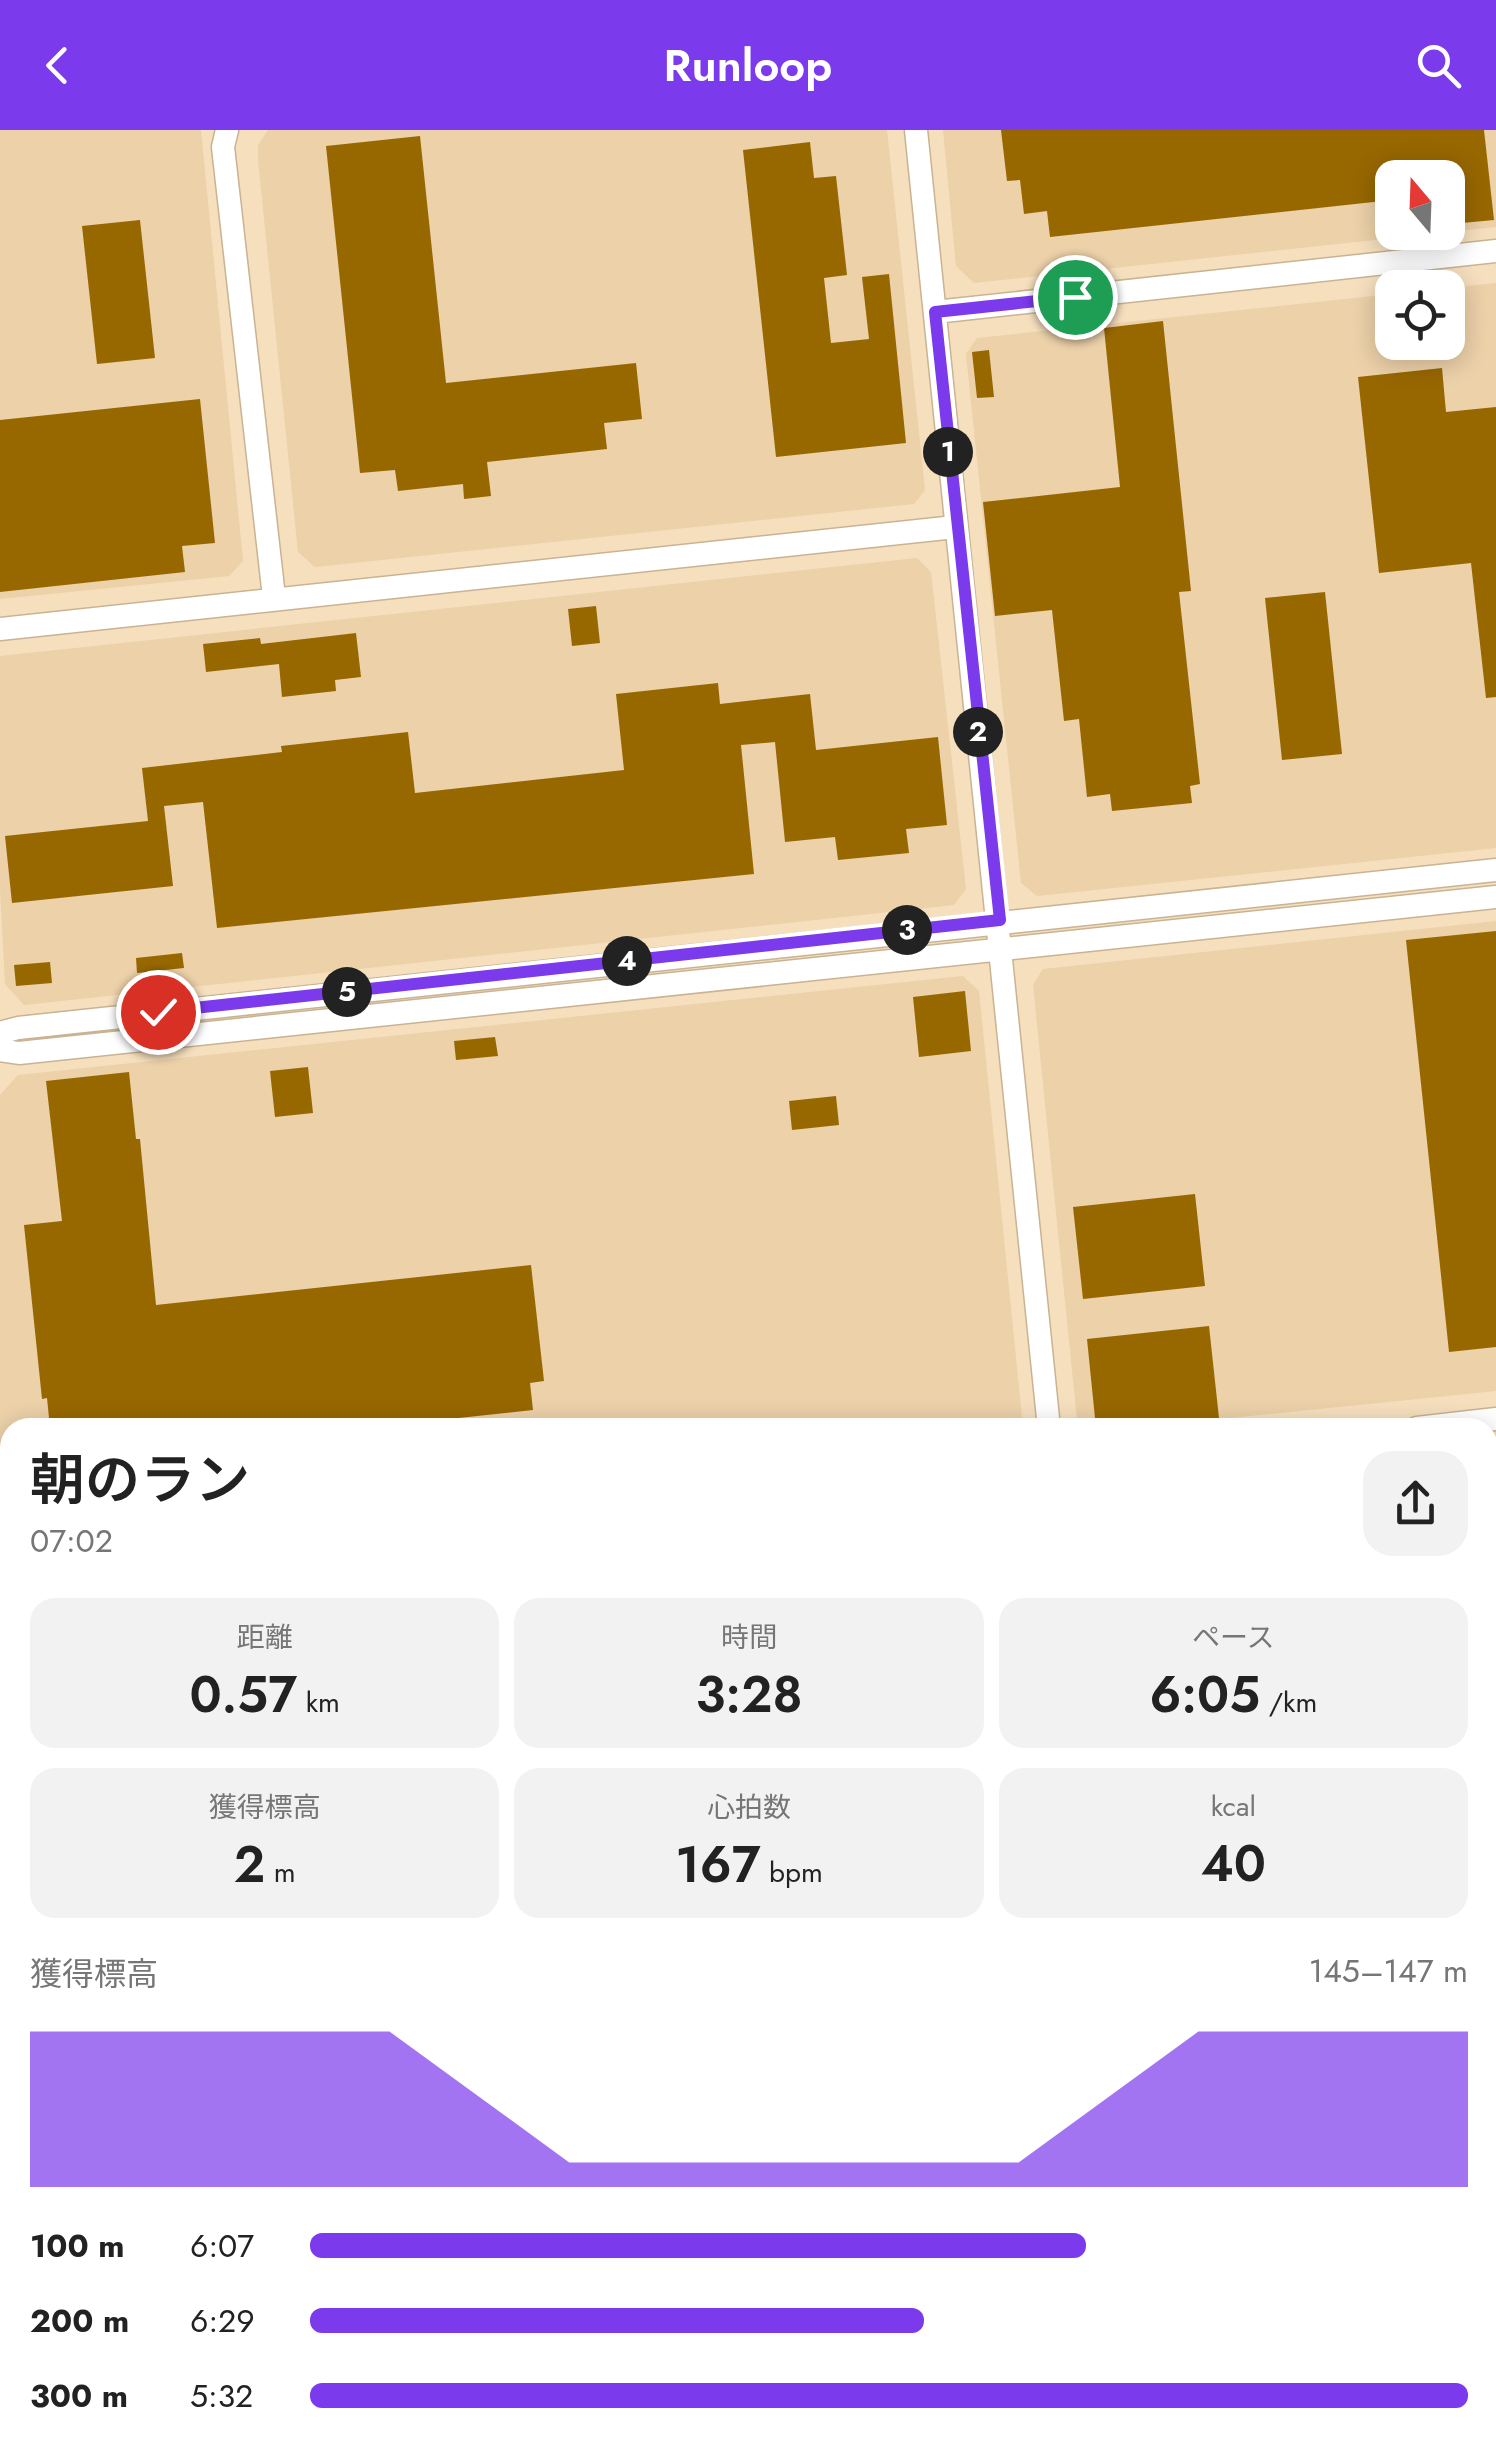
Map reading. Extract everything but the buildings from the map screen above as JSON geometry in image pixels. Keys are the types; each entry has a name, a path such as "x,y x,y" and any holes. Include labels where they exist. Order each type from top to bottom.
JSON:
{"street":[{"path":"227,130 223,147 274,597"},
{"path":"916,130 955,527 1000,920 1048,1418"},
{"path":"935,312 1496,251"},
{"path":"0,629 955,527"},
{"path":"0,1033 1000,920 1496,870"},
{"path":"0,1050 19,1052 1496,897"}],"shaded area":[{"path":"0,130 201,130 243,561 229,576 0,599"},
{"path":"268,130 887,130 925,490 914,504 315,567 298,552 258,160 258,145"},
{"path":"943,130 1496,130 1496,227 1465,230 1465,160 1375,160 1375,240 974,283 956,266"},
{"path":"1496,283 1496,848 1037,896 1021,883 966,354 977,338 1375,296 1375,360 1465,360 1465,286"},
{"path":"917,558 931,572 966,889 954,905 24,1005 5,984 0,889 0,656"},
{"path":"1496,921 1496,1391 1230,1418 1077,1418 1033,985 1043,969"},
{"path":"963,976 979,991 1022,1418 0,1418 0,1095 18,1075"}],"route":[{"path":"158,1012 1000,920 935,312 1075,297"}]}
